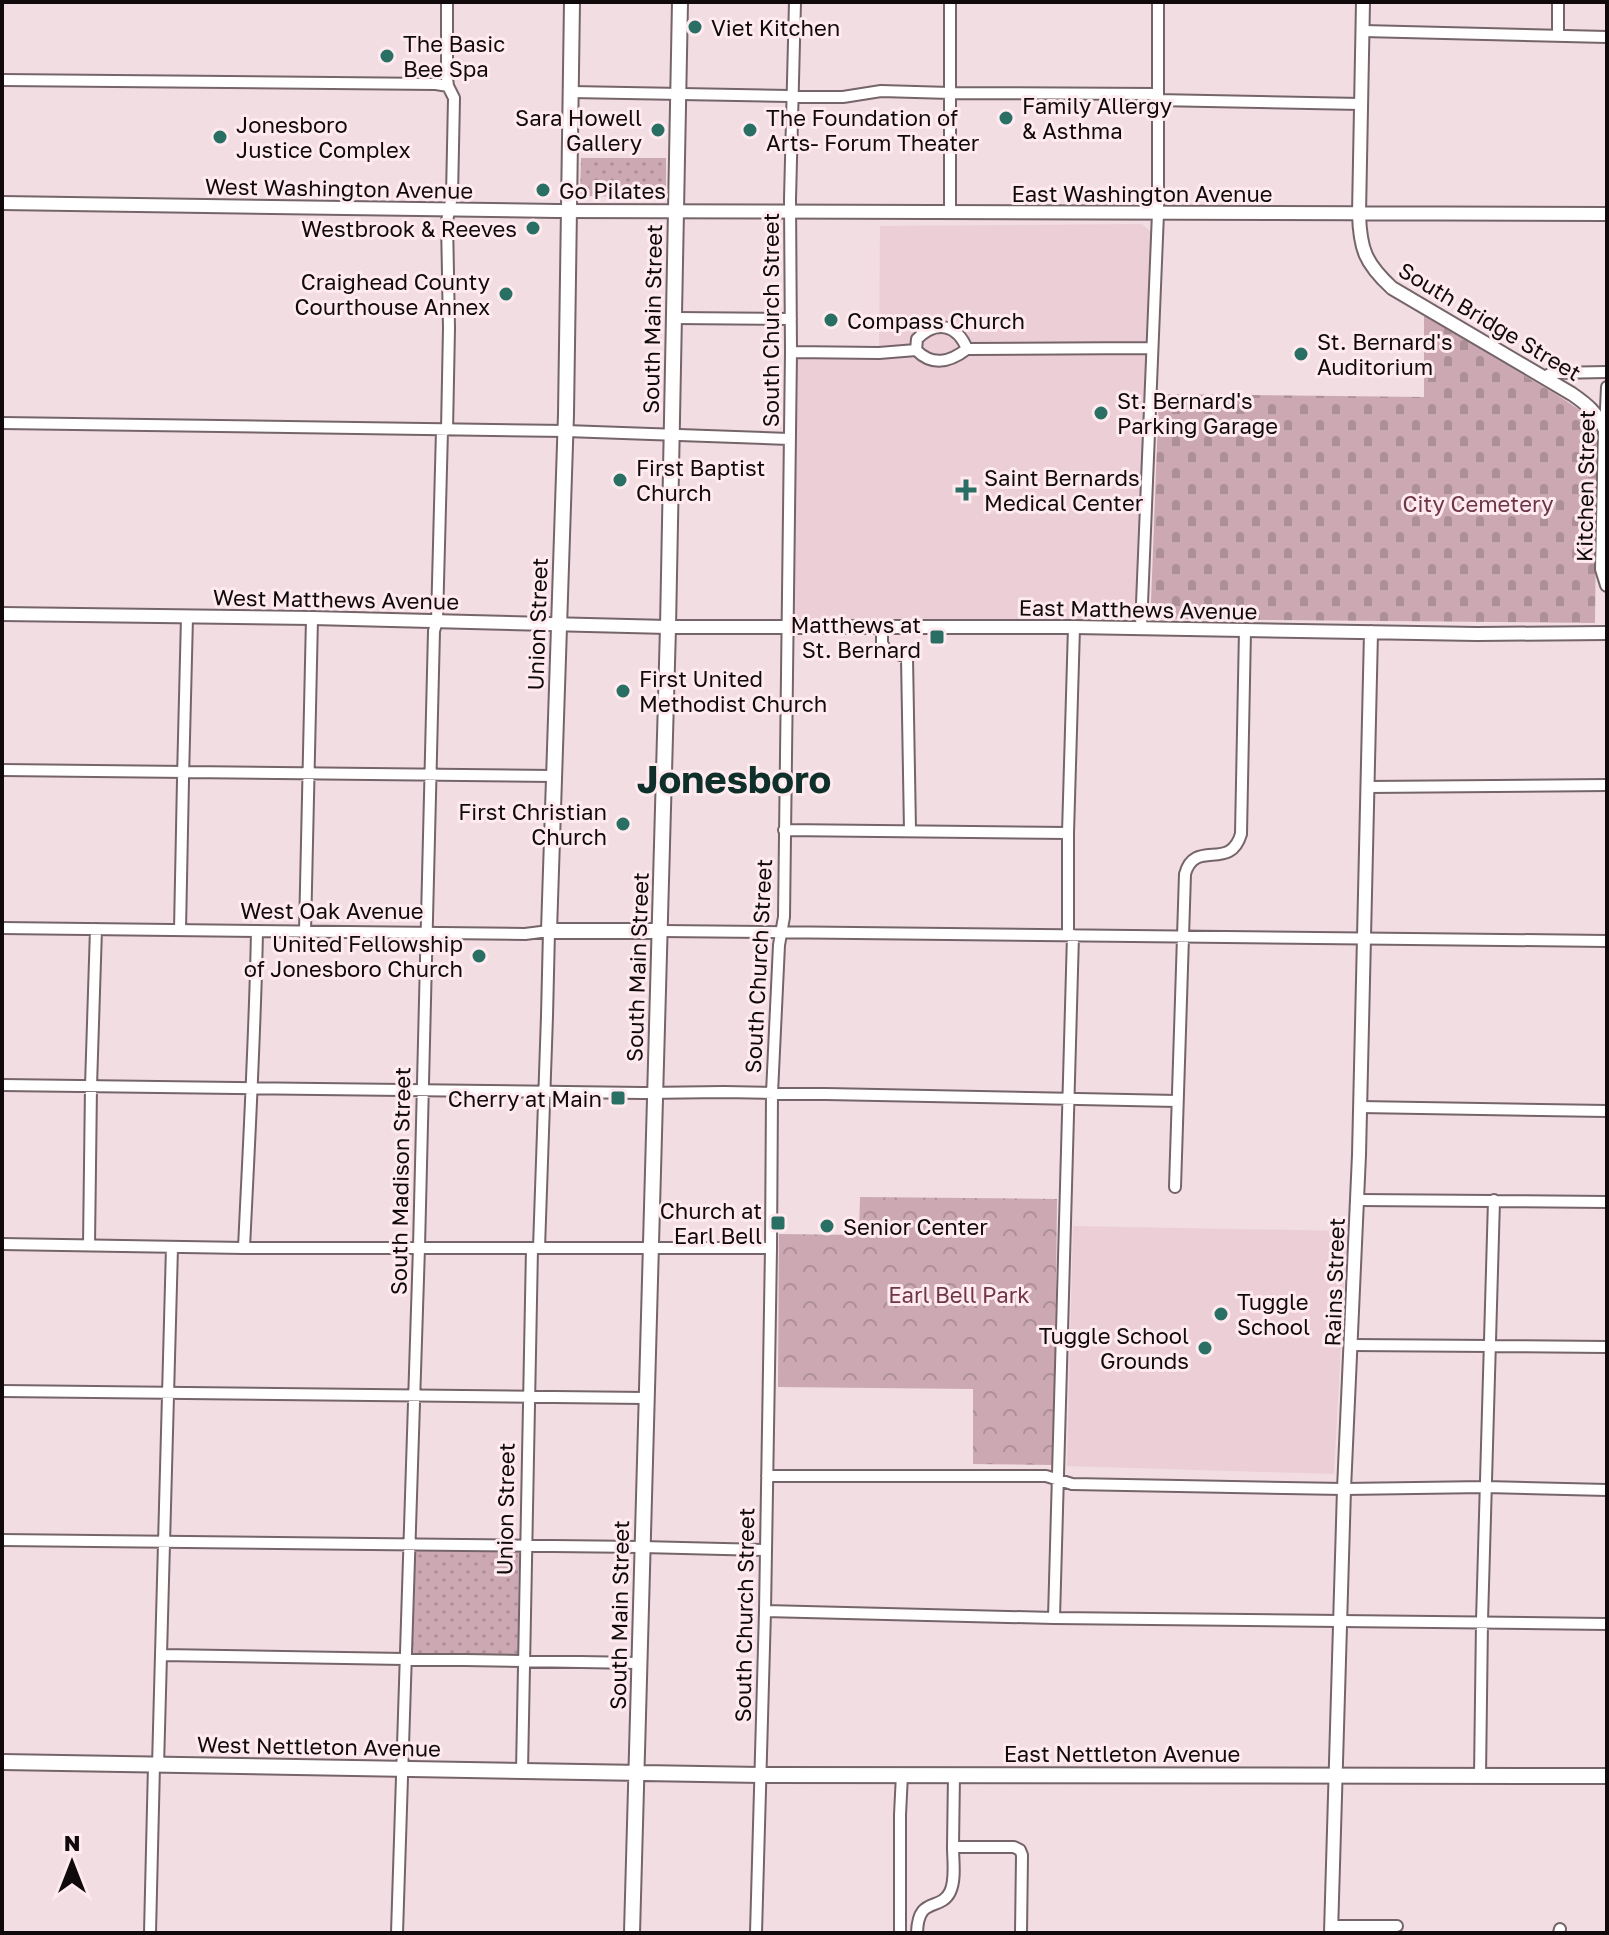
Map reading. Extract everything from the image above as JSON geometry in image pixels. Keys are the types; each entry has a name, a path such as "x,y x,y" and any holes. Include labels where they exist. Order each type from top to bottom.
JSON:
{"main road":[{"name":"Union Street","path":"549,931 566,431 572,2"},
{"name":"South Main Street","path":"632,1933 661,931 680,2"},
{"name":"West Oak Avenue","path":"549,931 661,931"},
{"name":"West Nettleton Avenue","path":"2,1762 636,1774"},
{"name":"East Nettleton Avenue","path":"636,1774 1607,1776"}],"street":[{"name":"South Madison Street","path":"397,1933 419,1247 434,631 437,621 449,328 447,221 452,196 454,98 448,86 447,2"},
{"name":"South Church Street","path":"756,1933 765,1611 772,1093 775,998 784,917 790,211 795,2"},
{"path":"950,2 950,212"},
{"path":"1141,628 1158,213 1158,2"},
{"name":"South Bridge Street","path":"1363,2 1360,235 1363,249 1376,272 1392,288 1592,408 1605,430"},
{"path":"1558,2 1558,36"},
{"path":"1363,31 1607,37"},
{"path":"2,80 448,86"},
{"path":"571,92 843,97 881,91 1361,104"},
{"name":"West Washington Avenue","path":"2,203 676,211"},
{"name":"East Washington Avenue","path":"676,211 1607,214"},
{"path":"675,318 791,319"},
{"path":"916,350 917,339 926,330 940,326 957,333 967,349"},
{"path":"791,352 879,353 916,350 922,356 942,362 967,349 1151,348"},
{"path":"1544,377 1552,373 1607,372"},
{"name":"Kitchen Street","path":"1607,387 1602,569 1607,585"},
{"path":"2,423 566,431 789,439"},
{"name":"West Matthews Avenue","path":"2,614 668,627"},
{"path":"180,930 187,617"},
{"path":"305,932 312,618"},
{"name":"East Matthews Avenue","path":"668,627 1074,627 1607,633"},
{"path":"882,627 882,643 886,650 907,657 910,831"},
{"path":"1054,1618 1069,1100 1068,833 1074,627"},
{"path":"1175,1187 1185,874 1187,864 1195,857 1234,849 1241,834 1245,630"},
{"name":"Rains Street","path":"1331,1930 1339,1620 1358,1200 1371,632"},
{"path":"2,770 553,776"},
{"path":"1367,787 1607,785"},
{"path":"784,830 1068,833"},
{"name":"West Oak Avenue","path":"2,928 525,934 549,931"},
{"path":"89,1245 96,929"},
{"path":"244,1248 253,1088 257,931"},
{"name":"Union Street","path":"522,1771 529,1397 549,931"},
{"path":"661,931 1607,941"},
{"path":"2,1085 772,1093 1177,1101"},
{"path":"1360,1107 1607,1111"},
{"path":"1358,1200 1607,1202"},
{"path":"1480,1776 1494,1200"},
{"path":"2,1244 244,1248 771,1248"},
{"path":"150,1933 162,1655 172,1247"},
{"path":"1352,1345 1607,1347"},
{"path":"2,1391 646,1398"},
{"path":"767,1476 993,1475 1046,1476 1072,1484 1607,1490"},
{"path":"2,1540 766,1550"},
{"path":"765,1611 1054,1618 1607,1624"},
{"path":"162,1655 639,1663"},
{"path":"900,1933 902,1774"},
{"path":"917,1933 917,1920 923,1910 943,1900 953,1883 954,1774"},
{"path":"953,1847 1014,1847 1020,1850 1021,1933"},
{"path":"1331,1930 1397,1926"}],"shaded area":[{"name":"Saint Bernards Medical Center","path":"1142,224 1151,232 1140,626 788,627 791,352 879,353 880,226"},
{"name":"Tuggle School Grounds","path":"1073,1226 1347,1231 1334,1474 1067,1466"}],"green space":[{"path":"581,158 666,158 666,197 580,196"},
{"name":"City Cemetery","path":"1424,316 1554,393 1586,414 1593,424 1597,435 1595,623 1161,619 1156,615 1151,602 1159,394 1424,397"},
{"name":"Earl Bell Park","path":"860,1197 1057,1199 1054,1465 973,1464 973,1389 778,1387 779,1234 859,1235"},
{"path":"414,1549 519,1551 518,1655 412,1653"}],"place":[{"name":"Viet Kitchen","path":"695,27"},
{"name":"The Basic Bee Spa","path":"387,56"},
{"name":"Family Allergy & Asthma","path":"1006,118"},
{"name":"Sara Howell Gallery","path":"658,130"},
{"name":"The Foundation of Arts- Forum Theater","path":"750,130"},
{"name":"Jonesboro Justice Complex","path":"220,137"},
{"name":"Go Pilates","path":"543,190"},
{"name":"Westbrook & Reeves","path":"533,228"},
{"name":"Craighead County Courthouse Annex","path":"506,294"},
{"name":"Compass Church","path":"831,320"},
{"name":"St. Bernard's Auditorium","path":"1301,354"},
{"name":"St. Bernard's Parking Garage","path":"1101,413"},
{"name":"First Baptist Church","path":"620,480"},
{"name":"Saint Bernards Medical Center","path":"966,490"},
{"name":"Matthews at St. Bernard","path":"937,637"},
{"name":"First United Methodist Church","path":"623,691"},
{"name":"First Christian Church","path":"623,824"},
{"name":"United Fellowship of Jonesboro Church","path":"479,956"},
{"name":"Cherry at Main","path":"618,1098"},
{"name":"Church at Earl Bell","path":"778,1223"},
{"name":"Senior Center","path":"827,1226"},
{"name":"Tuggle School","path":"1221,1314"},
{"name":"Tuggle School Grounds","path":"1205,1348"}],"district":[{"name":"Jonesboro","path":"734,778"}]}
